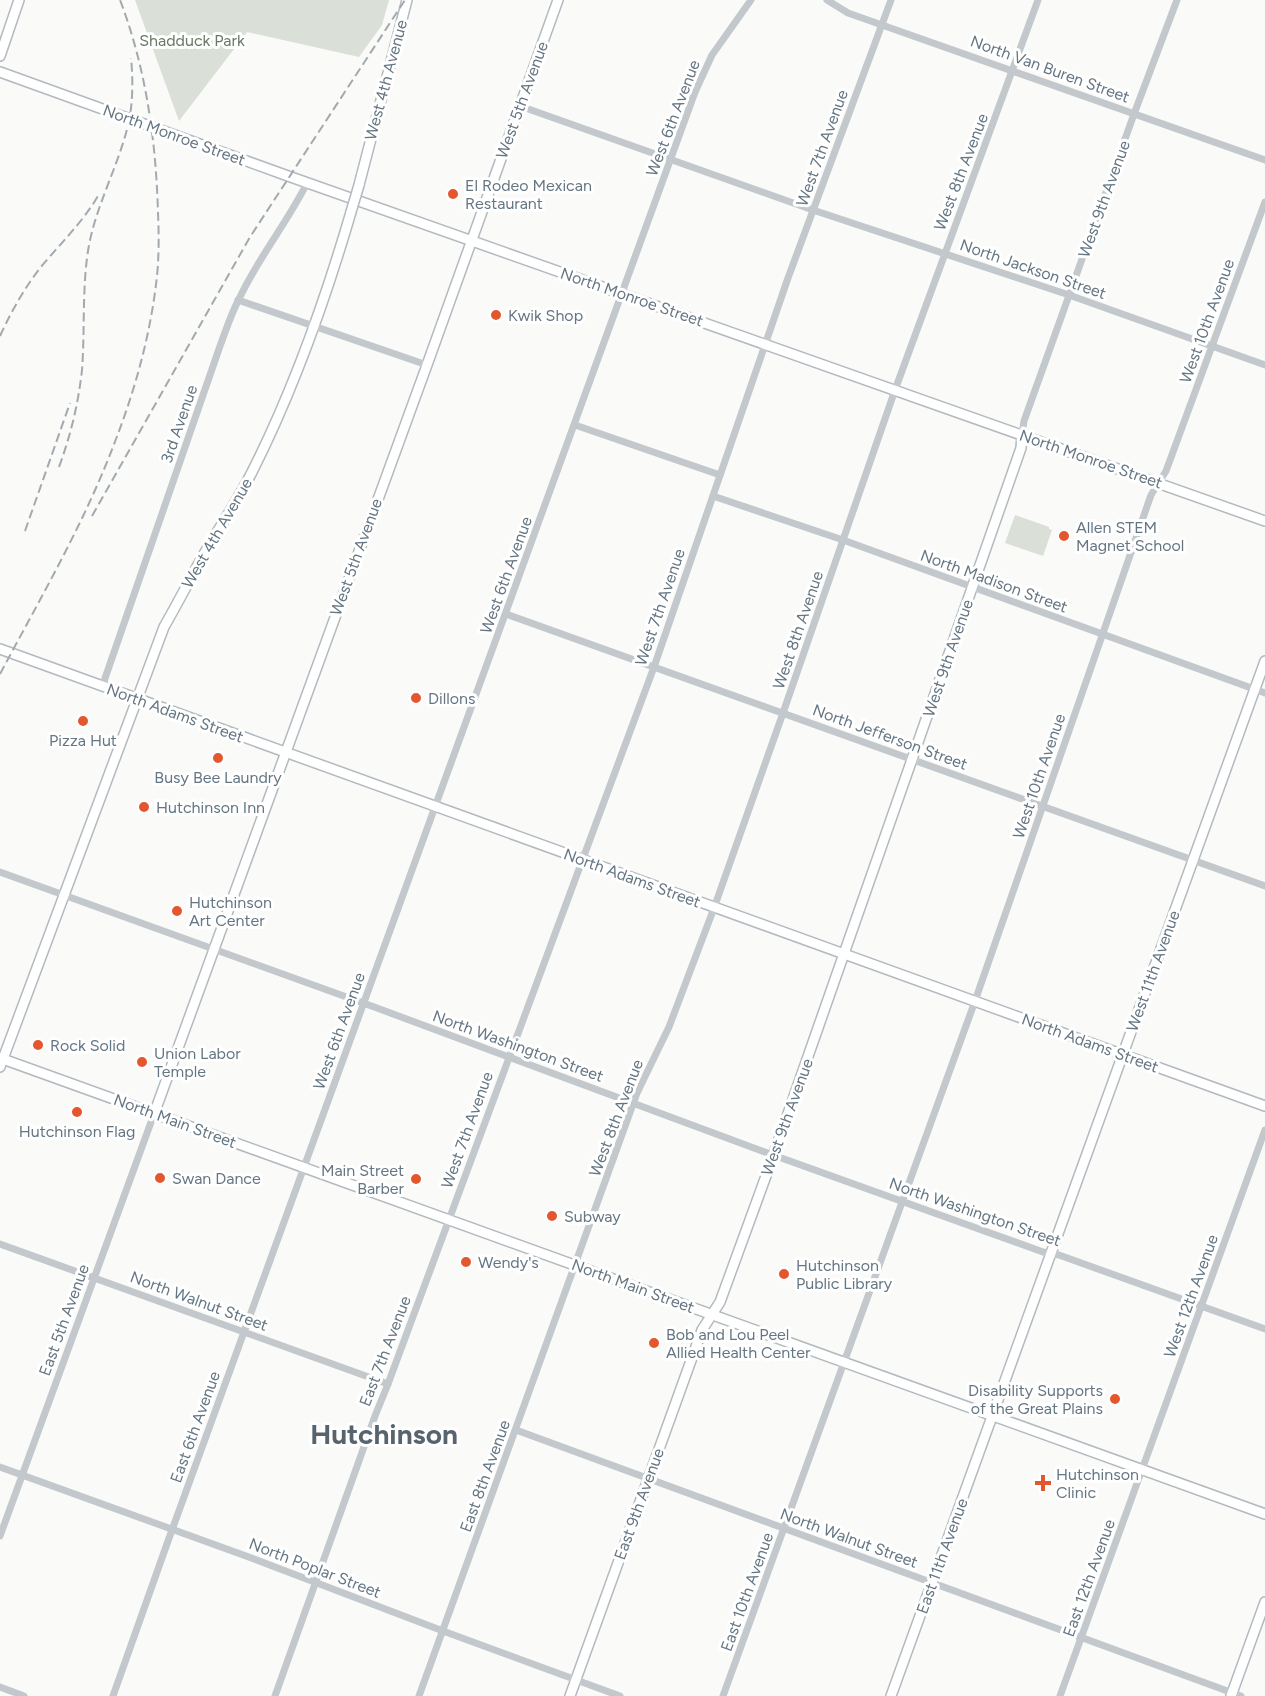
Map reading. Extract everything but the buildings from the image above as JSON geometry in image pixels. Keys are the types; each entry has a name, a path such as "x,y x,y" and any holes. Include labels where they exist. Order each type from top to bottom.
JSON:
{"street":[{"path":"0,56 19,0"},
{"name":"West 4th Avenue","path":"1,1061 164,627 251,474 284,404 315,326 359,185 407,0"},
{"name":"West 5th Avenue","path":"154,1114 558,0"},
{"name":"West 6th Avenue","path":"304,1168 706,64 751,0"},
{"name":"North Van Buren Street","path":"827,0 848,13 1265,160"},
{"name":"West 7th Avenue","path":"448,1220 654,668 813,210 891,0"},
{"name":"West 8th Avenue","path":"576,1265 637,1093 669,1027 714,908 895,390 1038,0"},
{"name":"West 9th Avenue","path":"711,1315 720,1302 845,954 1021,448 1024,421 1177,0"},
{"name":"North Monroe Street","path":"0,72 307,183 1265,521"},
{"name":"North Jackson Street","path":"520,106 813,210 1069,295 1265,365"},
{"name":"3rd Avenue","path":"102,687 238,300 307,183"},
{"name":"West 10th Avenue","path":"844,1363 975,1001 1151,495 1166,471 1265,202"},
{"path":"238,300 427,365"},
{"path":"575,425 720,476"},
{"name":"North Madison Street","path":"713,496 843,540 1265,693"},
{"name":"North Jefferson Street","path":"506,614 1265,886"},
{"name":"North Adams Street","path":"0,649 1265,1106"},
{"name":"West 11th Avenue","path":"992,1416 1265,661"},
{"name":"North Washington Street","path":"0,872 902,1203 1050,1254 1059,1255 1265,1329"},
{"name":"North Main Street","path":"1,1061 576,1265 1265,1515"},
{"name":"East 5th Avenue","path":"0,1536 154,1114"},
{"name":"West 12th Avenue","path":"1143,1470 1265,1130"},
{"name":"East 6th Avenue","path":"113,1696 304,1168"},
{"name":"East 7th Avenue","path":"275,1696 448,1220"},
{"name":"North Walnut Street","path":"0,1244 388,1384"},
{"name":"East 8th Avenue","path":"419,1696 576,1265"},
{"name":"East 9th Avenue","path":"570,1696 702,1330 711,1315"},
{"name":"East 10th Avenue","path":"723,1696 844,1363"},
{"name":"East 11th Avenue","path":"891,1696 992,1416"},
{"name":"North Walnut Street","path":"516,1430 1235,1695"},
{"name":"North Poplar Street","path":"0,1467 620,1696"},
{"name":"East 12th Avenue","path":"1060,1696 1143,1470"},
{"path":"1235,1695 1265,1602"},
{"path":"0,1687 24,1696"}],"green space":[{"name":"Shadduck Park","path":"135,0 389,0 382,25 359,57 247,32 179,121"},
{"path":"1015,515 1052,530 1043,556 1005,543"}],"railway":[{"path":"0,674 62,558 104,469 130,399 151,318 158,252 155,159 143,78 120,0"},
{"path":"92,516 250,237 405,0"},
{"path":"59,467 74,419 82,370 85,280 91,234 129,121 132,90 131,58"},
{"path":"0,336 34,276 78,224 98,196"},
{"path":"25,531 70,403"}],"place":[{"name":"El Rodeo Mexican Restaurant","path":"453,194"},
{"name":"Kwik Shop","path":"496,315"},
{"name":"Allen STEM Magnet School","path":"1064,536"},
{"name":"Dillons","path":"416,698"},
{"name":"Pizza Hut","path":"83,721"},
{"name":"Busy Bee Laundry","path":"218,758"},
{"name":"Hutchinson Inn","path":"144,807"},
{"name":"Hutchinson Art Center","path":"177,911"},
{"name":"Rock Solid","path":"38,1045"},
{"name":"Union Labor Temple","path":"142,1062"},
{"name":"Hutchinson Flag","path":"77,1112"},
{"name":"Swan Dance","path":"160,1178"},
{"name":"Main Street Barber","path":"416,1179"},
{"name":"Subway","path":"552,1216"},
{"name":"Wendy's","path":"466,1262"},
{"name":"Hutchinson Public Library","path":"784,1274"},
{"name":"Bob and Lou Peel Allied Health Center","path":"654,1343"},
{"name":"Disability Supports of the Great Plains","path":"1115,1399"},
{"name":"Hutchinson Clinic","path":"1043,1483"}],"district":[{"name":"Hutchinson","path":"384,1434"}]}
